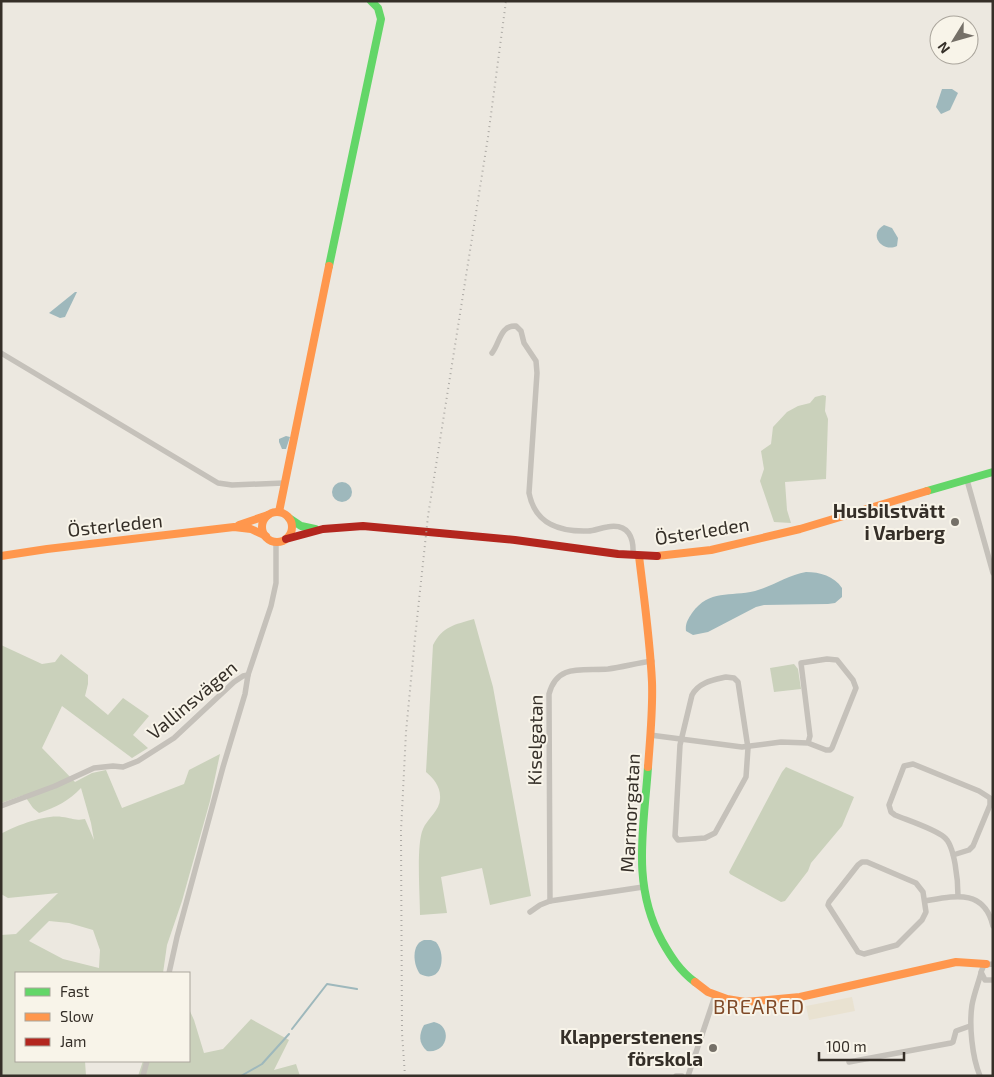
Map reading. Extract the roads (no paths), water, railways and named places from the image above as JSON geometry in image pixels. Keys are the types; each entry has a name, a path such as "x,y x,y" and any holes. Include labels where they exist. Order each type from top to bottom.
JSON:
{"street":[{"path":"279,512 381,19 379,8 371,1"},
{"path":"492,353 504,330 510,326 516,326 521,331 524,343 536,360 538,373 529,493 530,502 536,513 547,524 560,528 588,531 606,527 617,527 625,530 633,540 636,556"},
{"path":"1,353 218,484 284,483"},
{"name":"Österleden","path":"1,556 232,527 244,527 257,531 276,541 319,530 364,526 563,546 636,556 674,555 710,550 800,529 993,472"},
{"path":"966,480 993,573"},
{"name":"Österleden","path":"232,527 279,512 304,528 319,530"},
{"path":"266,536 263,530 263,522 270,514"},
{"path":"286,539 292,530 289,518"},
{"name":"Vallinsvägen","path":"1,806 55,786 94,768 123,767 138,761 174,738 234,682 248,675 268,619 274,593 276,541"},
{"name":"Marmorgatan","path":"636,556 652,661 650,734 641,869 643,887 653,923 668,952 690,979 715,996 737,1002 745,1002 800,997 942,964 956,962 989,964"},
{"path":"650,734 748,748 781,742 808,744 830,750 856,688 853,680 837,660 827,659 800,663 810,736 808,744"},
{"name":"Kiselgatan","path":"550,901 549,694 551,686 560,675 568,672 610,669 652,661"},
{"path":"169,972 248,675"},
{"path":"731,677 738,682 748,748 746,777 717,831 712,836 705,838 678,840 675,836 681,739 695,689 709,682 731,677"},
{"path":"953,855 969,850 973,846 990,804 990,798 980,791 913,764 904,766 889,805 891,812 943,836 950,843 958,896"},
{"path":"864,862 916,883 921,889 925,901 926,912 924,918 900,943 864,954 858,952 828,906 829,902 858,865 864,862"},
{"path":"530,912 550,901 643,887"},
{"path":"925,901 958,896 974,900 988,912 993,926"},
{"path":"980,1076 970,1026 971,1011 981,973 993,958"},
{"path":"970,963 981,973 983,978 992,980"},
{"path":"975,994 992,980"},
{"path":"688,1076 715,996"},
{"path":"849,1062 951,1043 954,1040 956,1030 970,1026"},
{"path":"143,1076 147,1062"},
{"path":"676,1076 682,1076"}],"water":[{"path":"942,89 952,89 958,93 950,110 941,114 936,107"},
{"path":"884,225 892,228 898,238 897,246 887,247 879,242 877,233"},
{"path":"77,292 65,317 60,318 49,313"},
{"path":"286,436 290,437 286,449 282,449 279,439"},
{"path":"342,482 349,485 352,492 349,499 342,502 335,499 332,492 335,485"},
{"path":"806,572 821,574 835,580 842,588 842,597 835,603 828,604 764,605 756,607 708,632 693,635 686,631 686,624 691,615 706,600 721,595 755,591"},
{"path":"424,940 436,942 441,954 442,961 440,967 438,972 433,975 420,974 416,965 415,950 420,942"},
{"path":"434,1022 444,1029 445,1039 440,1048 434,1051 427,1051 421,1042 421,1032 424,1025"}],"waterway":[{"path":"292,1029 327,984 357,989"},
{"path":"241,1076 262,1064 289,1034"}],"railway":[{"path":"405,1076 402,1033 401,831 406,732 428,516 488,137 506,1"}],"place":[{"name":"Husbilstvätt i Varberg","path":"955,522"},
{"name":"Klapperstenens förskola","path":"713,1048"}],"district":[{"name":"BREARED","path":"759,1007"}]}
